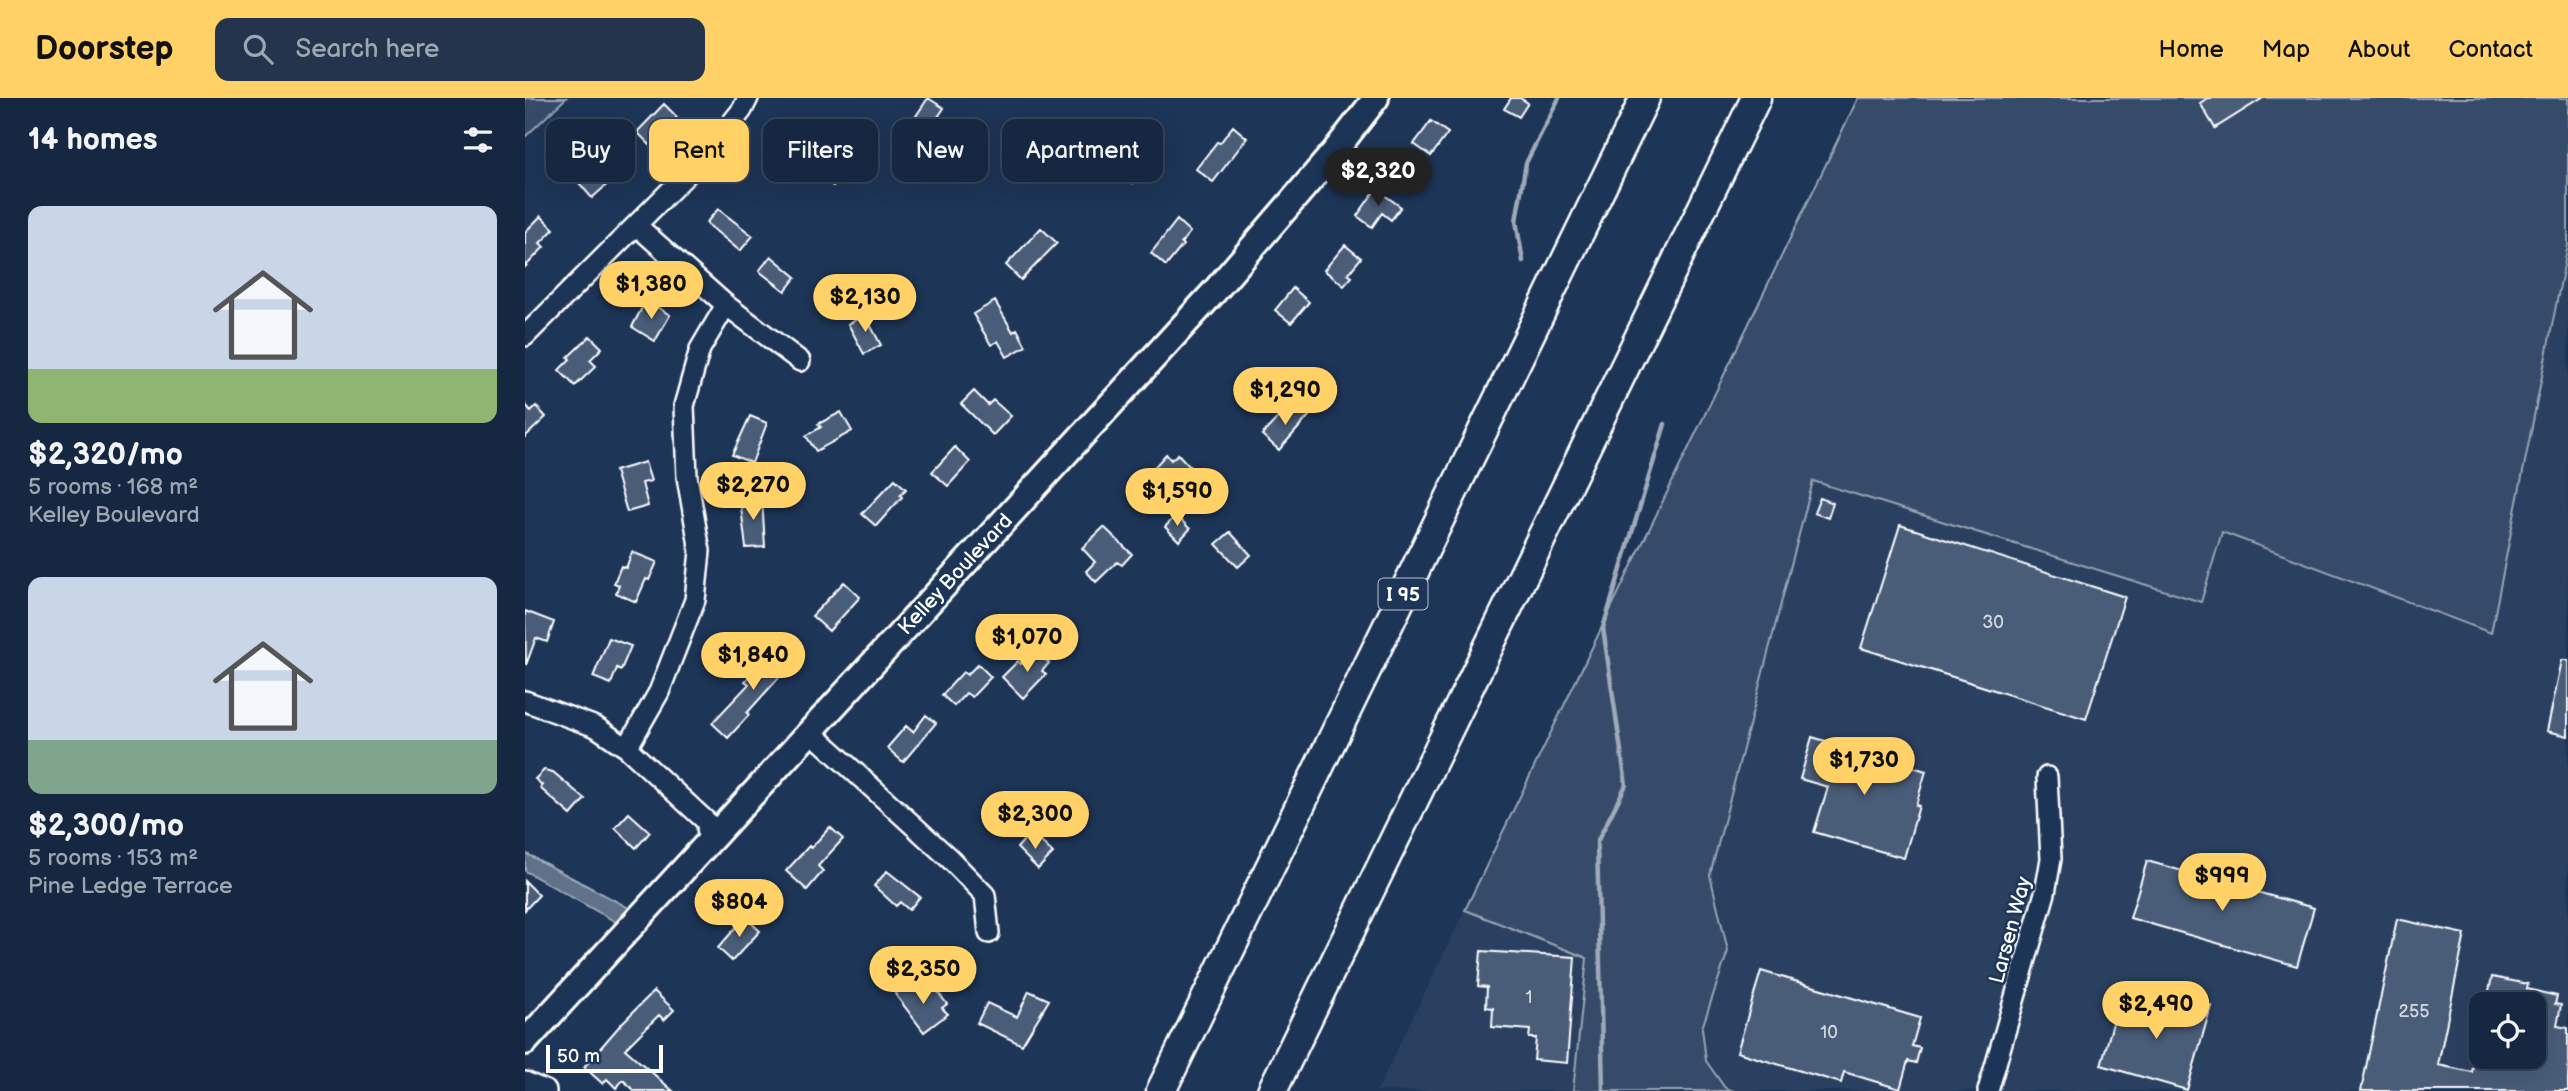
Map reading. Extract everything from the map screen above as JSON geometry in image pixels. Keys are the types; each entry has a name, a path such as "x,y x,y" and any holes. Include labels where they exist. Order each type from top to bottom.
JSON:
{"highway":[{"name":"I 95","path":"1161,1091 1645,98"},
{"path":"1272,1091 1756,98"}],"main road":[{"name":"Kelley Boulevard","path":"525,1042 1214,292 1376,98"}],"street":[{"path":"525,335 706,155 742,110 748,98"},
{"path":"636,225 726,305 800,361"},
{"path":"627,748 659,692 695,600 700,551 687,477 684,406 700,349 726,305"},
{"path":"525,701 596,727 627,748 707,822 708,842"},
{"path":"810,731 950,859 985,895 989,933"},
{"name":"Larsen Way","path":"1988,1091 2045,893 2051,859 2047,777"},
{"path":"525,1082 546,1091"}],"shaded area":[{"path":"525,98 566,98 525,137"},
{"path":"1858,98 2568,98 2568,245 2491,633 2222,532 2201,602 1813,481 1710,875 1728,951 1702,1028 1706,1061 1725,1088 1734,1091 1573,1091 1587,958 1465,910"},
{"path":"2568,245 2568,1091 1377,1091 1691,443 2201,602 2221,532 2491,633"},
{"path":"525,853 629,908 616,922 525,871"}],"building":[{"path":"928,98 944,108 937,119 914,119"},
{"path":"1511,98 1520,98 1528,103 1519,117 1504,109"},
{"path":"2208,98 2263,98 2215,128 2200,103"},
{"path":"664,104 677,117 675,119 650,119"},
{"path":"649,120 649,144 637,132"},
{"path":"1431,121 1448,133 1431,156 1414,144"},
{"path":"1233,126 1247,138 1213,182 1196,169"},
{"path":"580,182 610,182 592,198"},
{"path":"1376,189 1401,207 1391,220 1382,213 1372,227 1357,216"},
{"path":"718,209 753,236 740,251 706,223"},
{"path":"541,216 554,229 540,243 544,247 525,267 525,232"},
{"path":"1177,220 1190,232 1166,266 1151,253"},
{"path":"1041,228 1057,243 1021,280 1006,265"},
{"path":"1345,245 1361,258 1348,274 1352,277 1344,286 1324,270"},
{"path":"771,256 796,277 785,291 759,271"},
{"path":"1293,288 1309,302 1291,323 1275,310"},
{"path":"646,300 670,315 655,341 632,327"},
{"path":"995,301 1013,332 1017,329 1026,346 1007,357 998,341 991,345 973,314"},
{"path":"865,315 881,345 864,354 848,324"},
{"path":"590,336 602,348 590,360 596,366 575,386 559,370 570,359 568,357"},
{"path":"974,391 988,405 993,400 1011,416 993,435 961,404"},
{"path":"525,404 531,411 536,406 546,417 525,437"},
{"path":"1295,404 1309,416 1279,450 1262,435 1281,414 1284,416"},
{"path":"841,412 852,431 816,451 806,436 821,427 818,424"},
{"path":"750,416 767,423 752,463 732,455"},
{"path":"955,447 970,462 948,486 932,472"},
{"path":"1166,454 1171,460 1178,454 1191,468 1161,497 1149,485 1159,476 1152,470"},
{"path":"645,462 651,481 642,483 648,506 627,512 615,471"},
{"path":"895,479 906,489 876,526 862,514"},
{"path":"762,497 765,547 746,548 740,499"},
{"path":"1820,498 1833,503 1828,518 1814,513"},
{"path":"1176,515 1190,529 1179,541 1165,527"},
{"path":"1900,525 2125,597 2086,719 1861,648"},
{"path":"1104,527 1132,554 1122,565 1117,562 1096,582 1086,571 1095,562 1082,548"},
{"path":"1230,532 1251,555 1238,567 1216,544"},
{"path":"632,552 657,562 636,602 616,593 619,585 614,583 621,566 626,568"},
{"path":"844,582 860,597 829,631 812,616"},
{"path":"525,611 554,622 547,642 536,638 526,665"},
{"path":"609,638 631,646 621,670 617,668 611,684 593,677"},
{"path":"776,647 793,662 728,738 712,723 749,684 745,681"},
{"path":"1035,650 1049,663 1042,671 1046,674 1023,698 1002,677 1018,661 1021,664"},
{"path":"2562,660 2568,660 2568,736 2547,731"},
{"path":"978,664 991,677 972,697 966,693 954,706 942,695 963,672 967,675"},
{"path":"926,715 936,723 903,762 887,748 906,726 913,732"},
{"path":"1812,737 1926,771 1904,858 1814,832 1828,787 1800,779"},
{"path":"544,770 553,772 585,799 571,815 540,788 542,785 535,779"},
{"path":"629,813 650,832 636,848 615,828"},
{"path":"830,827 843,839 818,866 823,871 807,890 786,871"},
{"path":"1031,832 1053,853 1038,869 1017,848"},
{"path":"2147,861 2314,908 2297,966 2130,918"},
{"path":"887,871 920,897 909,910 900,902 896,906 874,886"},
{"path":"525,881 539,895 525,910"},
{"path":"745,917 760,931 732,961 718,948"},
{"path":"2397,919 2465,934 2438,1065 2472,1072 2473,1069 2546,1069 2546,993 2557,996 2555,1004 2561,1005 2557,1026 2568,1028 2568,1091 2361,1091"},
{"path":"1481,951 1575,957 1567,1063 1534,1060 1536,1038 1529,1038 1530,1030 1492,1027 1493,1008 1486,1007 1487,987 1478,986"},
{"path":"1761,971 1920,1018 1912,1046 1920,1048 1916,1063 1908,1061 1900,1089 1844,1072 1841,1083 1737,1052"},
{"path":"2492,977 2528,984 2527,989 2540,992 2489,992"},
{"path":"911,982 922,996 934,987 947,1004 942,1008 948,1014 924,1032 895,994"},
{"path":"654,991 674,1010 664,1020 659,1015 625,1049 673,1091 635,1091 623,1080 616,1088 607,1079 603,1084 584,1067"},
{"path":"1029,991 1049,1000 1022,1045 977,1023 987,1003 1017,1017"},
{"path":"2121,995 2187,1014 2191,1000 2211,1006 2187,1090 2101,1065"}],"waterway":[{"path":"1523,261 1516,221 1526,163 1559,98"},
{"path":"1603,1091 1597,842 1626,785 1603,628 1665,424"}]}
